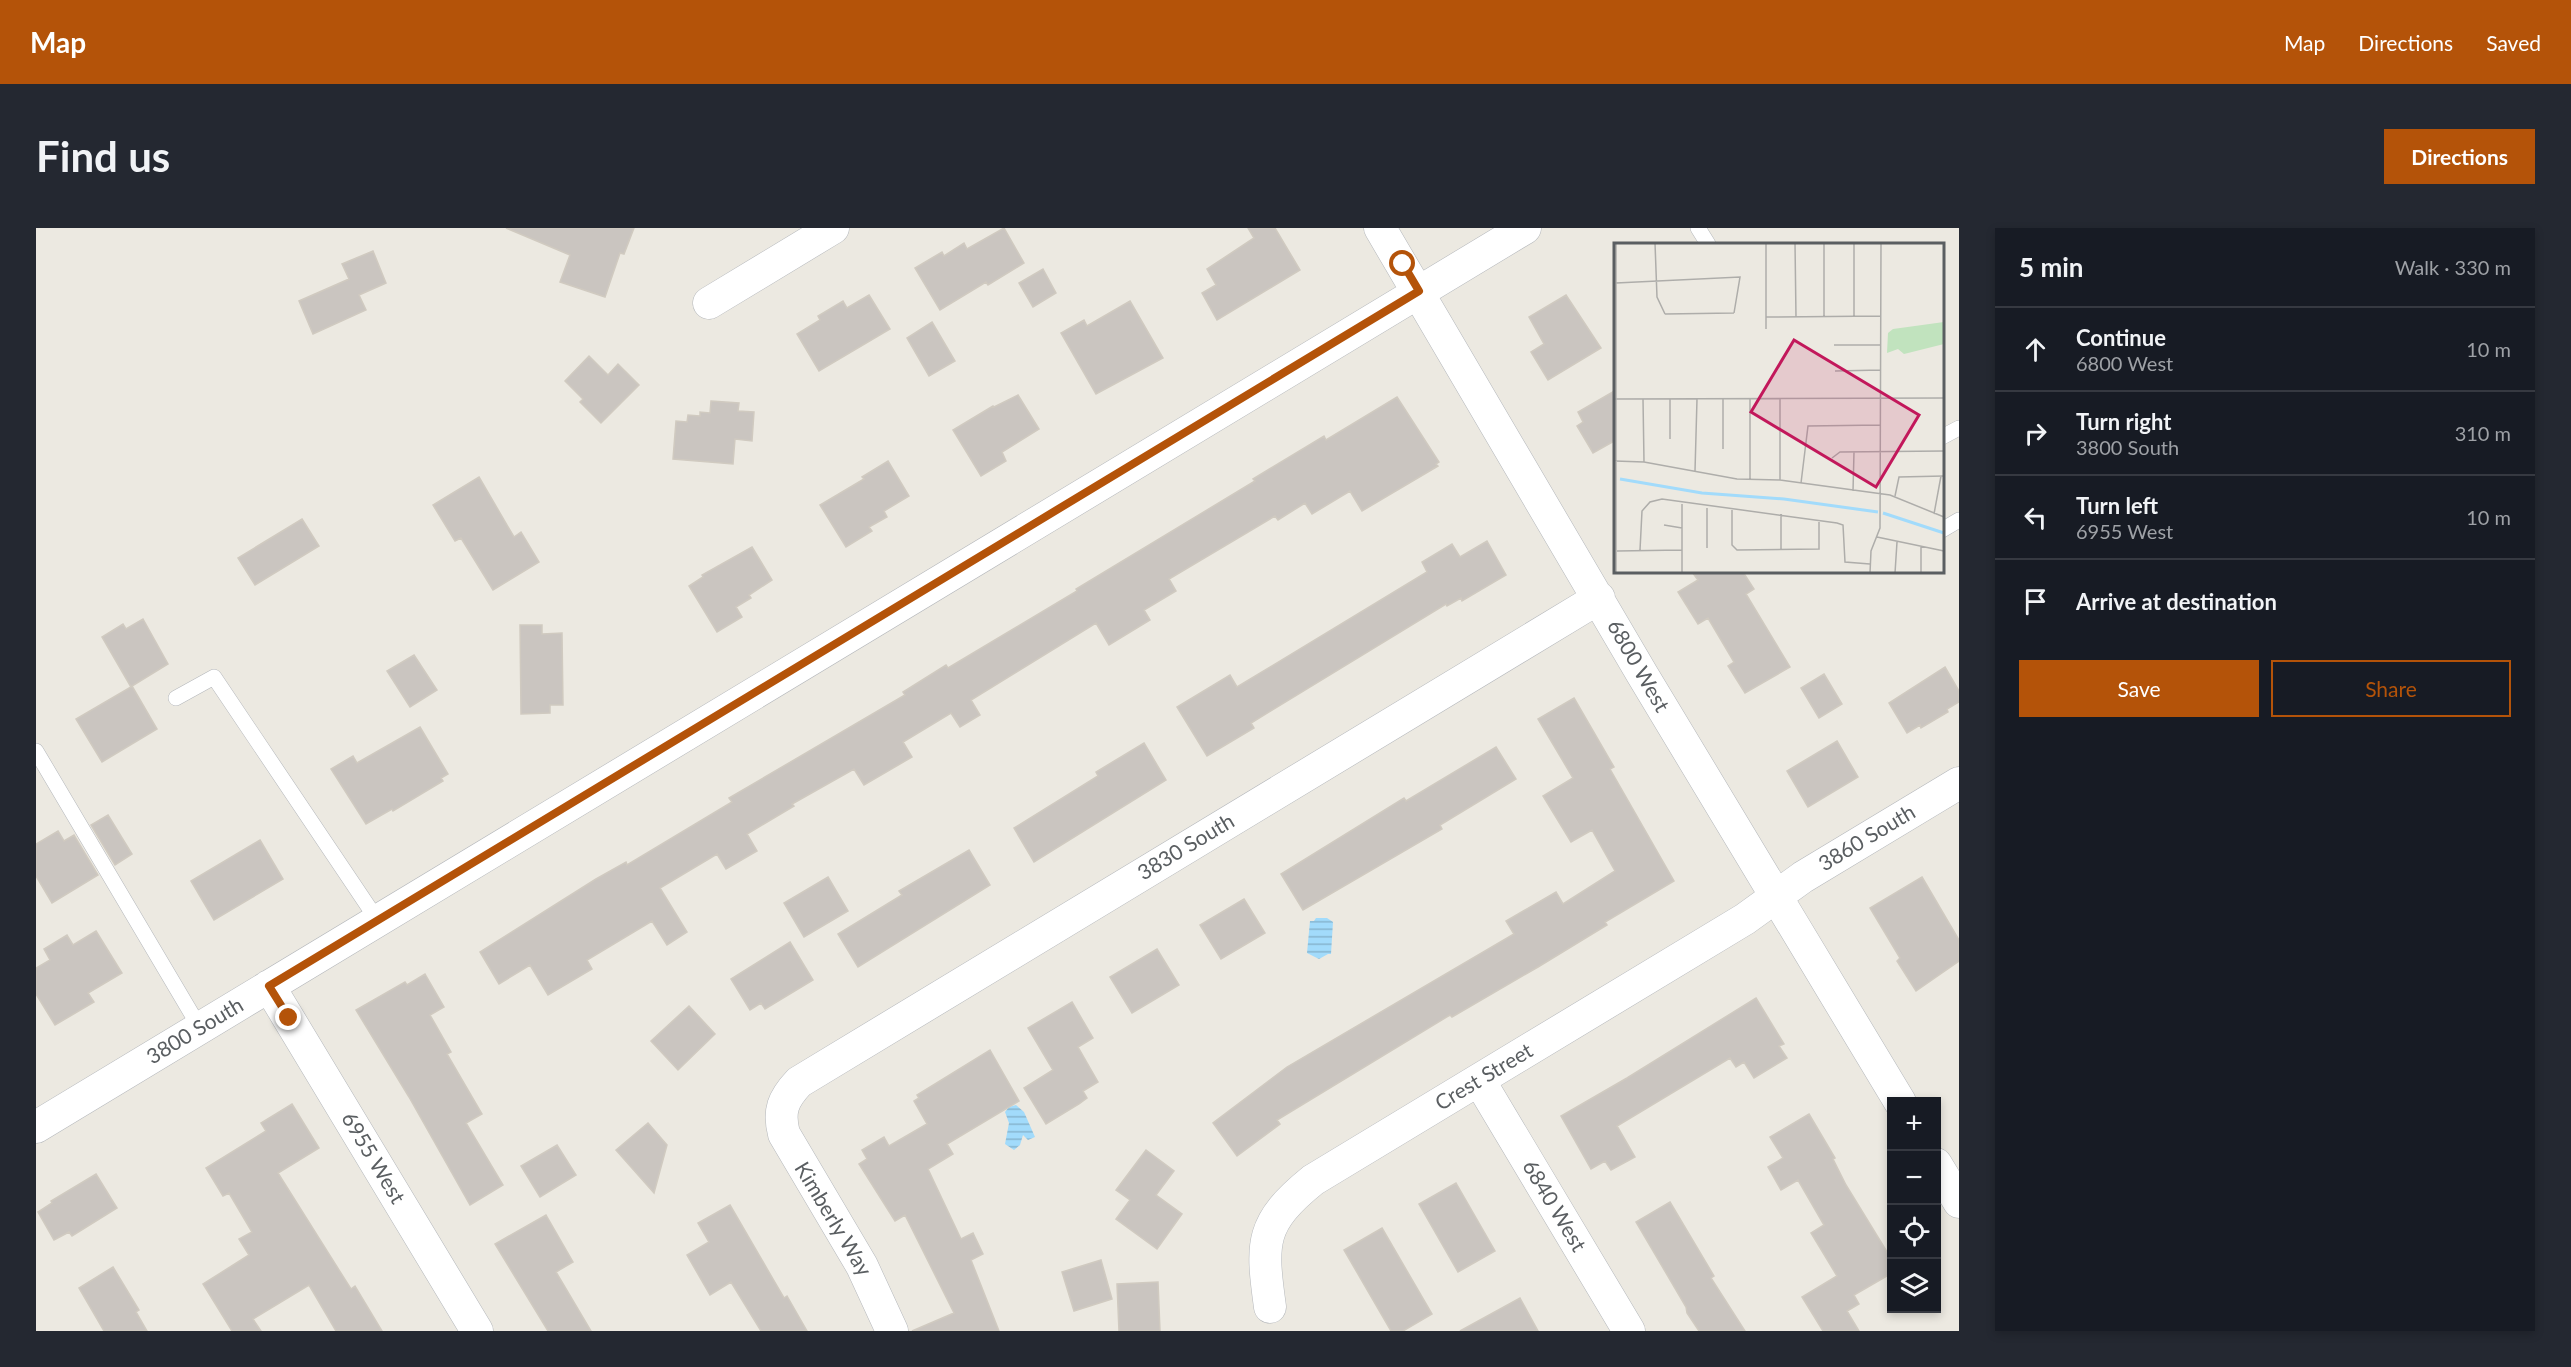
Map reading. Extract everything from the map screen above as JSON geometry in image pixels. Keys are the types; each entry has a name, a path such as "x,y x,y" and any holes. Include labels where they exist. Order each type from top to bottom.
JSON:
{"street":[{"path":"710,303 833,228"},
{"name":"6800 West","path":"1380,228 1898,1097"},
{"name":"3800 South","path":"36,1127 1525,228"},
{"name":"3830 South","path":"781,1106 788,1093 811,1074 1599,598"},
{"name":"3860 South","path":"1777,896 1803,877 1959,783"},
{"name":"Crest Street","path":"1270,1307 1264,1261 1265,1246 1273,1220 1296,1194 1333,1167 1746,919 1777,896"},
{"name":"6955 West","path":"269,986 477,1331"},
{"name":"6840 West","path":"1479,1080 1629,1331"},
{"name":"Kimberly Way","path":"781,1106 780,1120 790,1148 862,1266 891,1331"},
{"path":"1941,1172 1959,1202"}],"lane":[{"path":"1698,228 1707,243"},
{"path":"1944,436 1959,428"},
{"path":"1944,529 1959,520"},
{"path":"176,698 214,677 378,921"},
{"path":"36,751 200,1028"}],"water":[{"path":"1316,918 1327,918 1333,922 1331,954 1319,959 1307,953 1310,921"},
{"path":"1016,1105 1024,1112 1035,1137 1028,1140 1023,1135 1020,1145 1014,1150 1005,1144 1009,1123 1005,1112 1009,1107"}],"building":[{"path":"506,228 634,228 624,254 620,253 605,297 560,282 570,255"},
{"path":"1004,228 1024,263 988,285 986,282 940,310 915,268 942,252 944,256 964,243 967,249"},
{"path":"1248,228 1275,228 1300,270 1217,320 1202,293 1216,285 1207,269 1254,238"},
{"path":"373,251 386,283 359,295 366,310 313,334 299,301 349,279 342,264"},
{"path":"1043,269 1056,293 1033,307 1019,283"},
{"path":"869,295 890,329 819,371 797,334 820,320 818,316 843,301 847,308"},
{"path":"1566,295 1601,348 1548,380 1531,352 1544,344 1529,317"},
{"path":"1130,301 1163,358 1096,394 1061,333 1084,320 1087,326"},
{"path":"932,322 955,361 929,376 907,338"},
{"path":"589,356 608,375 618,364 639,385 601,423 580,402 583,399 565,381"},
{"path":"1614,391 1614,441 1593,453 1577,426 1583,422 1578,412"},
{"path":"1018,395 1039,429 1002,452 1006,461 981,476 953,430 993,406"},
{"path":"1397,397 1439,462 1436,464 1438,466 1362,511 1350,491 1312,514 1305,503 1278,520 1275,516 1169,579 1176,591 1144,610 1150,620 1109,645 1096,623 971,700 980,715 960,727 951,713 903,742 912,757 864,785 854,769 792,804 794,806 747,834 757,851 726,869 717,854 660,888 687,932 667,945 652,921 587,960 592,969 548,995 530,965 499,984 480,952 596,879 626,862 627,865 732,802 729,798 905,695 903,692 946,665 948,668 1077,591 1076,589 1255,481 1253,479 1324,436 1326,440"},
{"path":"711,401 739,403 738,411 754,412 752,441 735,439 733,464 673,459 676,421 687,422 688,415 700,416 700,412 710,413"},
{"path":"888,461 909,496 884,511 887,517 869,527 872,531 846,547 820,505 864,479 862,477"},
{"path":"479,477 514,537 521,532 539,562 493,590 461,538 455,541 433,505"},
{"path":"302,519 319,546 255,585 238,558"},
{"path":"1487,541 1506,575 1462,601 1461,598 1447,606 1446,604 1251,723 1254,728 1207,756 1177,707 1230,675 1237,687 1427,572 1422,562 1452,544 1460,557"},
{"path":"752,547 772,580 749,595 751,598 736,607 742,617 717,632 689,586 703,577 702,575"},
{"path":"1693,573 1744,573 1754,589 1746,594 1790,667 1745,693 1728,666 1734,662 1708,618 1698,624 1678,592 1698,580"},
{"path":"143,619 168,664 132,686 157,729 102,762 76,719 131,687 102,637 123,624 126,629"},
{"path":"520,625 542,625 542,634 562,633 563,705 550,705 550,713 521,714"},
{"path":"414,655 437,690 410,707 387,671"},
{"path":"1945,667 1959,691 1959,702 1947,709 1948,712 1921,728 1920,725 1907,733 1889,703"},
{"path":"1824,674 1842,704 1819,718 1801,688"},
{"path":"1574,698 1614,767 1610,769 1674,881 1605,922 1607,925 1538,967 1452,1017 1450,1015 1277,1120 1280,1124 1237,1156 1213,1123 1287,1067 1514,934 1506,921 1556,892 1563,904 1615,871 1592,830 1571,842 1543,796 1573,778 1538,719"},
{"path":"420,727 448,774 441,778 443,781 393,811 392,809 366,824 331,769 353,756 357,763"},
{"path":"1837,741 1858,777 1808,807 1787,771"},
{"path":"1144,743 1166,780 1034,862 1014,828 1098,776 1096,772"},
{"path":"1496,747 1516,779 1440,825 1442,829 1303,910 1281,874 1404,798 1406,801"},
{"path":"108,815 132,854 115,865 91,825"},
{"path":"58,831 64,841 74,835 98,875 52,903 36,876 36,844"},
{"path":"260,840 283,879 214,920 191,881"},
{"path":"969,850 990,885 858,967 838,934 902,895 899,891"},
{"path":"828,877 848,911 804,937 784,903"},
{"path":"1922,877 1959,940 1959,961 1916,991 1897,961 1900,958 1870,908"},
{"path":"1244,899 1265,933 1221,959 1200,925"},
{"path":"96,931 122,973 88,993 94,1002 55,1025 36,994 36,968 50,960 44,949 67,935 73,945"},
{"path":"790,942 813,980 765,1009 761,1003 750,1010 731,979"},
{"path":"1157,949 1179,985 1132,1013 1110,977"},
{"path":"425,974 444,1007 430,1015 451,1052 447,1054 482,1114 466,1123 503,1185 470,1205 409,1097 356,1010 405,982 407,985"},
{"path":"1756,998 1784,1044 1779,1046 1787,1058 1754,1078 1744,1062 1736,1067 1730,1058 1617,1126 1635,1157 1611,1170 1605,1161 1591,1169 1561,1116"},
{"path":"1072,1002 1093,1038 1078,1047 1098,1082 1083,1091 1087,1098 1046,1124 1024,1088 1053,1070 1028,1028"},
{"path":"689,1006 715,1034 678,1070 651,1041"},
{"path":"990,1050 1019,1101 947,1144 953,1154 928,1169 961,1239 973,1233 983,1254 971,1260 999,1331 912,1331 954,1313 905,1215 895,1221 859,1164 867,1159 862,1150 884,1137 889,1146 927,1124 914,1101 919,1098 917,1095"},
{"path":"292,1104 319,1148 278,1173 351,1289 355,1286 382,1331 336,1331 309,1285 253,1319 261,1331 232,1331 203,1284 249,1255 239,1239 252,1232 229,1193 223,1196 206,1168 266,1131 261,1123"},
{"path":"1809,1114 1835,1158 1833,1159 1846,1185 1887,1252 1887,1276 1854,1295 1859,1304 1847,1311 1859,1331 1823,1331 1802,1297 1837,1276 1811,1233 1824,1225 1798,1180 1781,1190 1768,1167 1783,1158 1770,1137"},
{"path":"648,1123 667,1145 654,1193 616,1150"},
{"path":"557,1145 576,1175 540,1197 521,1166"},
{"path":"1146,1150 1174,1171 1156,1195 1182,1214 1157,1249 1116,1219 1130,1200 1116,1190"},
{"path":"96,1174 117,1208 72,1236 69,1232 54,1240 38,1212 52,1203 51,1201"},
{"path":"1456,1183 1495,1251 1458,1272 1419,1204"},
{"path":"1670,1202 1714,1276 1711,1278 1745,1331 1699,1331 1687,1313 1686,1307 1636,1222"},
{"path":"730,1205 784,1298 787,1296 807,1331 761,1331 731,1282 710,1295 687,1255 709,1242 698,1223"},
{"path":"546,1215 573,1262 556,1272 591,1331 548,1331 495,1244"},
{"path":"1382,1228 1432,1314 1403,1331 1391,1331 1344,1250"},
{"path":"1101,1260 1112,1299 1074,1311 1062,1272"},
{"path":"113,1267 139,1310 136,1312 147,1331 104,1331 79,1288"},
{"path":"1158,1282 1160,1331 1119,1331 1117,1284"},
{"path":"1520,1298 1538,1331 1460,1331"}],"route":[{"path":"289,1018 269,986 1419,291 1403,264"}]}
